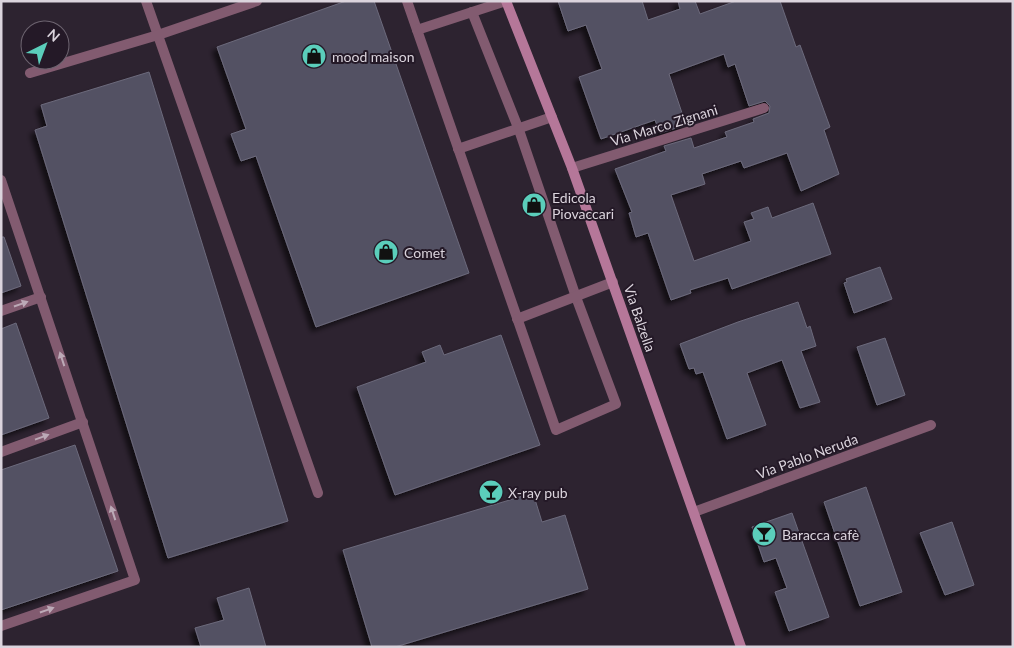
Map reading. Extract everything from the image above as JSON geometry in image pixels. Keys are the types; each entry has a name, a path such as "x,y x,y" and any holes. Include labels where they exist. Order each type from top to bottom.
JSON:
{"street":[{"path":"146,1 318,493"},
{"path":"30,73 158,35 257,1"},
{"path":"407,1 556,430 616,404 576,296 519,130 472,12"},
{"path":"417,30 506,1"},
{"name":"Via Balzella","path":"506,1 572,168 741,647"},
{"name":"Via Marco Zignani","path":"572,168 764,108"},
{"path":"458,149 552,118"},
{"path":"1,180 135,580 1,626"},
{"path":"517,319 613,282"},
{"path":"1,311 41,297"},
{"path":"1,452 83,422"},
{"name":"Via Pablo Neruda","path":"694,512 931,425"}],"building":[{"path":"346,1 374,1 469,273 316,327 256,156 241,161 231,134 246,129 217,47"},
{"path":"558,1 642,1 648,20 680,9 678,1 695,1 700,14 736,1 780,1 796,47 800,45 830,127 824,130 839,174 801,191 787,153 744,168 741,161 702,174 705,184 671,195 694,261 751,241 744,222 754,219 751,213 768,207 772,218 813,203 831,254 732,289 728,278 690,290 691,293 671,300 648,233 636,237 629,213 632,212 615,169 666,151 664,146 691,138 694,148 727,137 725,132 754,122 753,119 769,113 770,106 765,101 749,106 735,64 728,67 724,54 669,74 686,125 660,133 655,120 601,139 579,77 602,69 586,25 568,31"},
{"path":"149,72 288,521 168,558 35,130 47,126 41,105"},
{"path":"1,237 4,237 21,286 1,293"},
{"path":"880,267 892,299 854,313 844,283 847,282 846,279"},
{"path":"798,302 807,328 810,326 816,346 801,351 820,402 800,408 782,360 747,373 766,425 727,439 703,372 696,374 694,368 689,369 680,344"},
{"path":"16,323 49,418 1,435 1,329"},
{"path":"501,335 540,445 395,495 357,387 426,362 422,352 440,345 444,355"},
{"path":"885,338 905,395 877,405 857,347"},
{"path":"75,445 118,571 1,610 1,470"},
{"path":"866,487 902,592 860,606 824,502"},
{"path":"533,493 542,522 565,515 588,589 395,647 372,647 343,550"},
{"path":"792,513 829,617 789,631 775,592 787,588 776,558 764,562 752,527"},
{"path":"952,522 974,585 945,595 920,533"},
{"path":"249,588 266,647 201,647 195,628 224,620 217,598"}],"place":[{"name":"mood maison","path":"314,56"},
{"name":"Edicola Piovaccari","path":"534,205"},
{"name":"Comet","path":"386,252"},
{"name":"X-ray pub","path":"491,492"},
{"name":"Baracca cafè","path":"764,534"}]}
